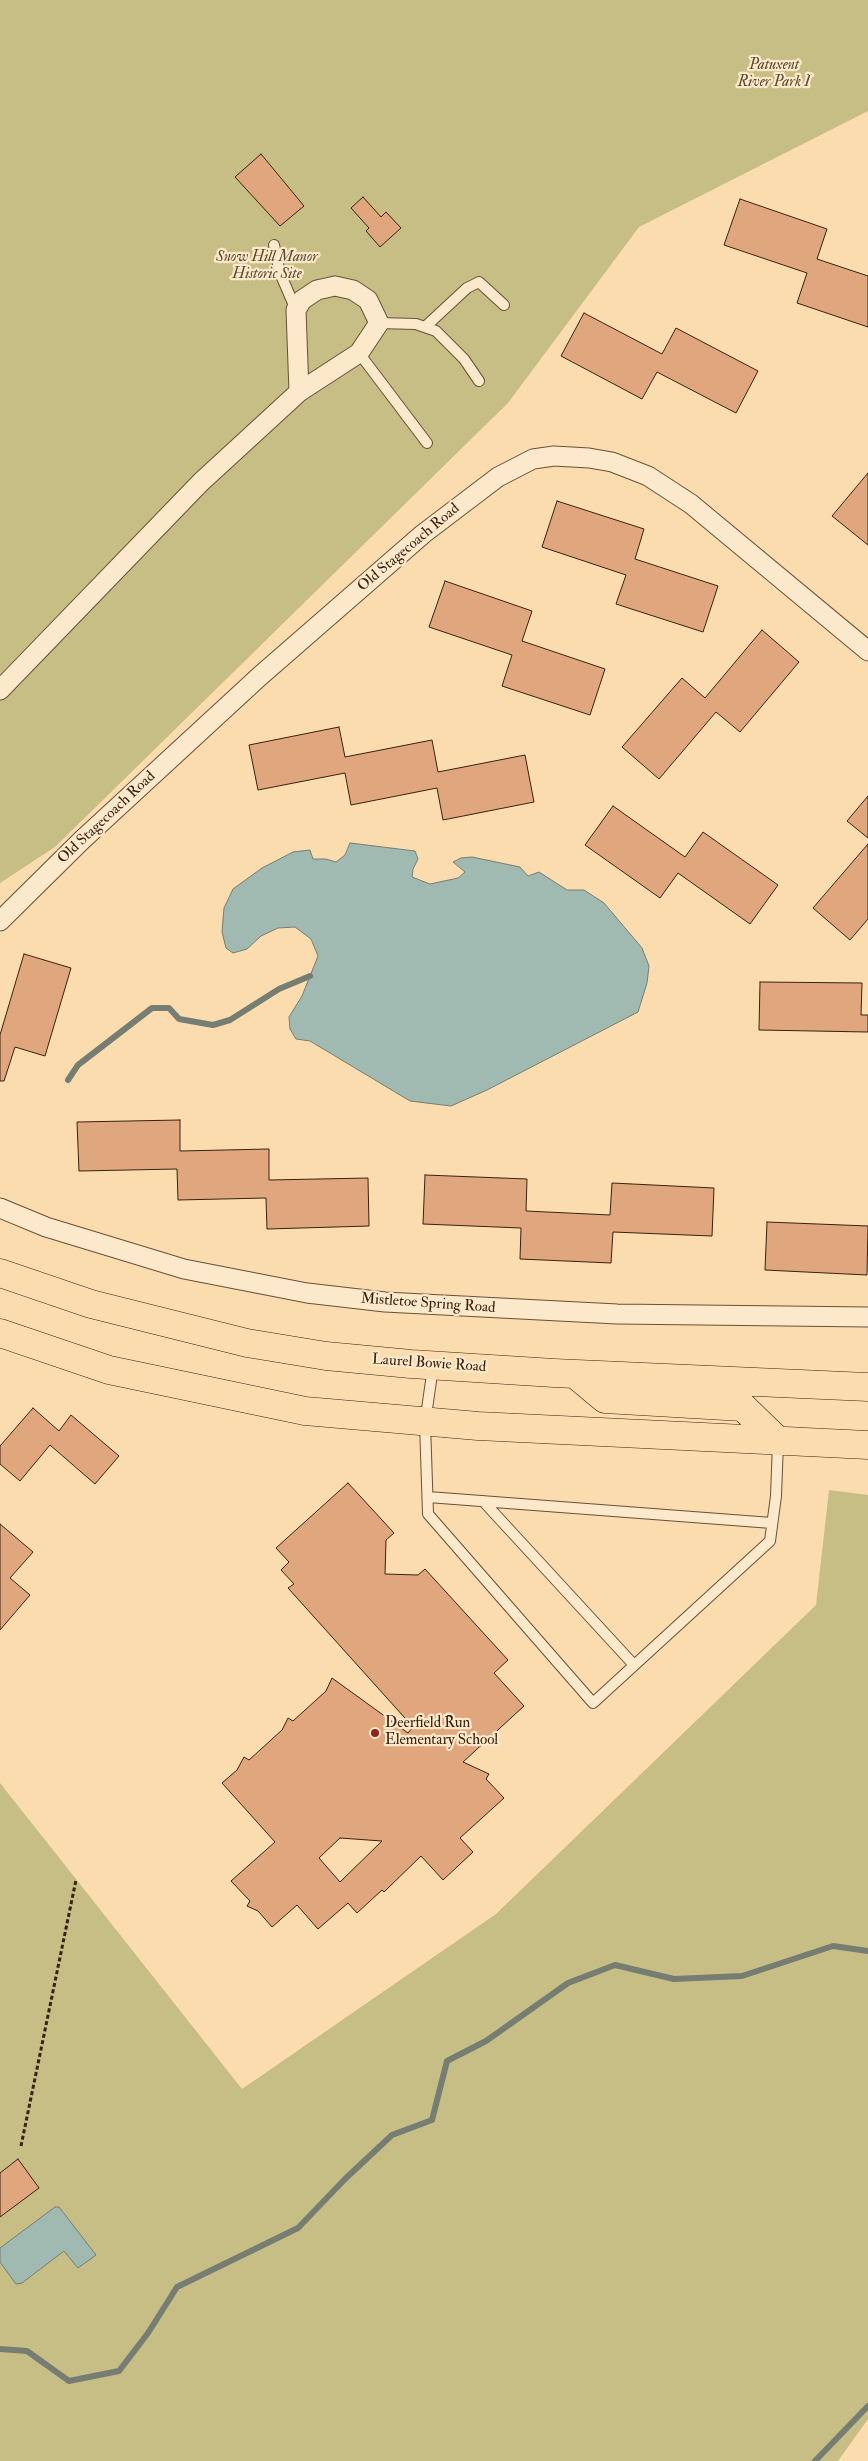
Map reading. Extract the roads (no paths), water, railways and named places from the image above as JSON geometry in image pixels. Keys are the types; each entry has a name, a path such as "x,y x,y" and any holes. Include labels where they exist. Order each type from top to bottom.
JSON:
{"main road":[{"name":"Laurel Bowie Road","path":"0,1273 91,1304 247,1343 326,1356 433,1366 868,1387"},
{"path":"0,1333 74,1359 148,1380 305,1411 425,1423 868,1445"},
{"path":"575,1374 606,1399 743,1407 778,1441"}],"street":[{"path":"0,690 201,482 299,392 359,353 379,322 368,300 352,290 335,286 317,290 302,300 296,310 299,392"},
{"name":"Old Stagecoach Road","path":"0,921 82,840 260,676 415,541 498,477 533,459 554,456 589,458 612,462 648,476 691,504 868,652"},
{"name":"Mistletoe Spring Road","path":"0,1208 46,1227 184,1269 307,1293 385,1302 569,1312 868,1317"}],"lane":[{"path":"274,245 280,273 296,310"},
{"path":"425,327 467,288 479,282 504,305"},
{"path":"379,322 402,322 436,331 464,359 480,381"},
{"path":"359,353 427,443"},
{"path":"433,1366 425,1423 428,1514 593,1704 770,1541 776,1496 778,1441"},
{"path":"428,1497 772,1523"},
{"path":"483,1501 634,1665"}],"water":[{"path":"350,843 415,851 418,859 413,869 412,877 430,884 458,878 465,872 453,862 461,858 472,857 520,867 528,876 539,872 567,890 584,890 604,903 642,948 649,966 647,983 638,1012 487,1090 451,1106 410,1101 310,1041 296,1039 290,1029 289,1017 302,996 318,956 311,939 295,927 278,928 261,936 247,949 233,953 226,948 222,932 224,908 233,889 262,868 293,852 310,850 313,859 326,859 336,862 345,855"},
{"path":"55,2207 59,2207 96,2255 78,2268 64,2251 22,2283 16,2284 0,2262 0,2248"}],"waterway":[{"path":"68,1080 78,1065 152,1008 169,1008 179,1019 213,1025 230,1020 279,989 310,976"},
{"path":"0,2349 27,2351 69,2381 119,2371 148,2333 177,2287 298,2228 345,2179 392,2135 432,2120 447,2061 486,2041 568,1983 615,1965 674,1979 742,1976 833,1946 868,1951"},
{"path":"815,2461 868,2406"}],"place":[{"name":"Deerfield Run Elementary School","path":"375,1733"}],"park label":[{"name":"Patuxent River Park I","path":"774,74"},
{"name":"Snow Hill Manor Historic Site","path":"267,266"}]}
